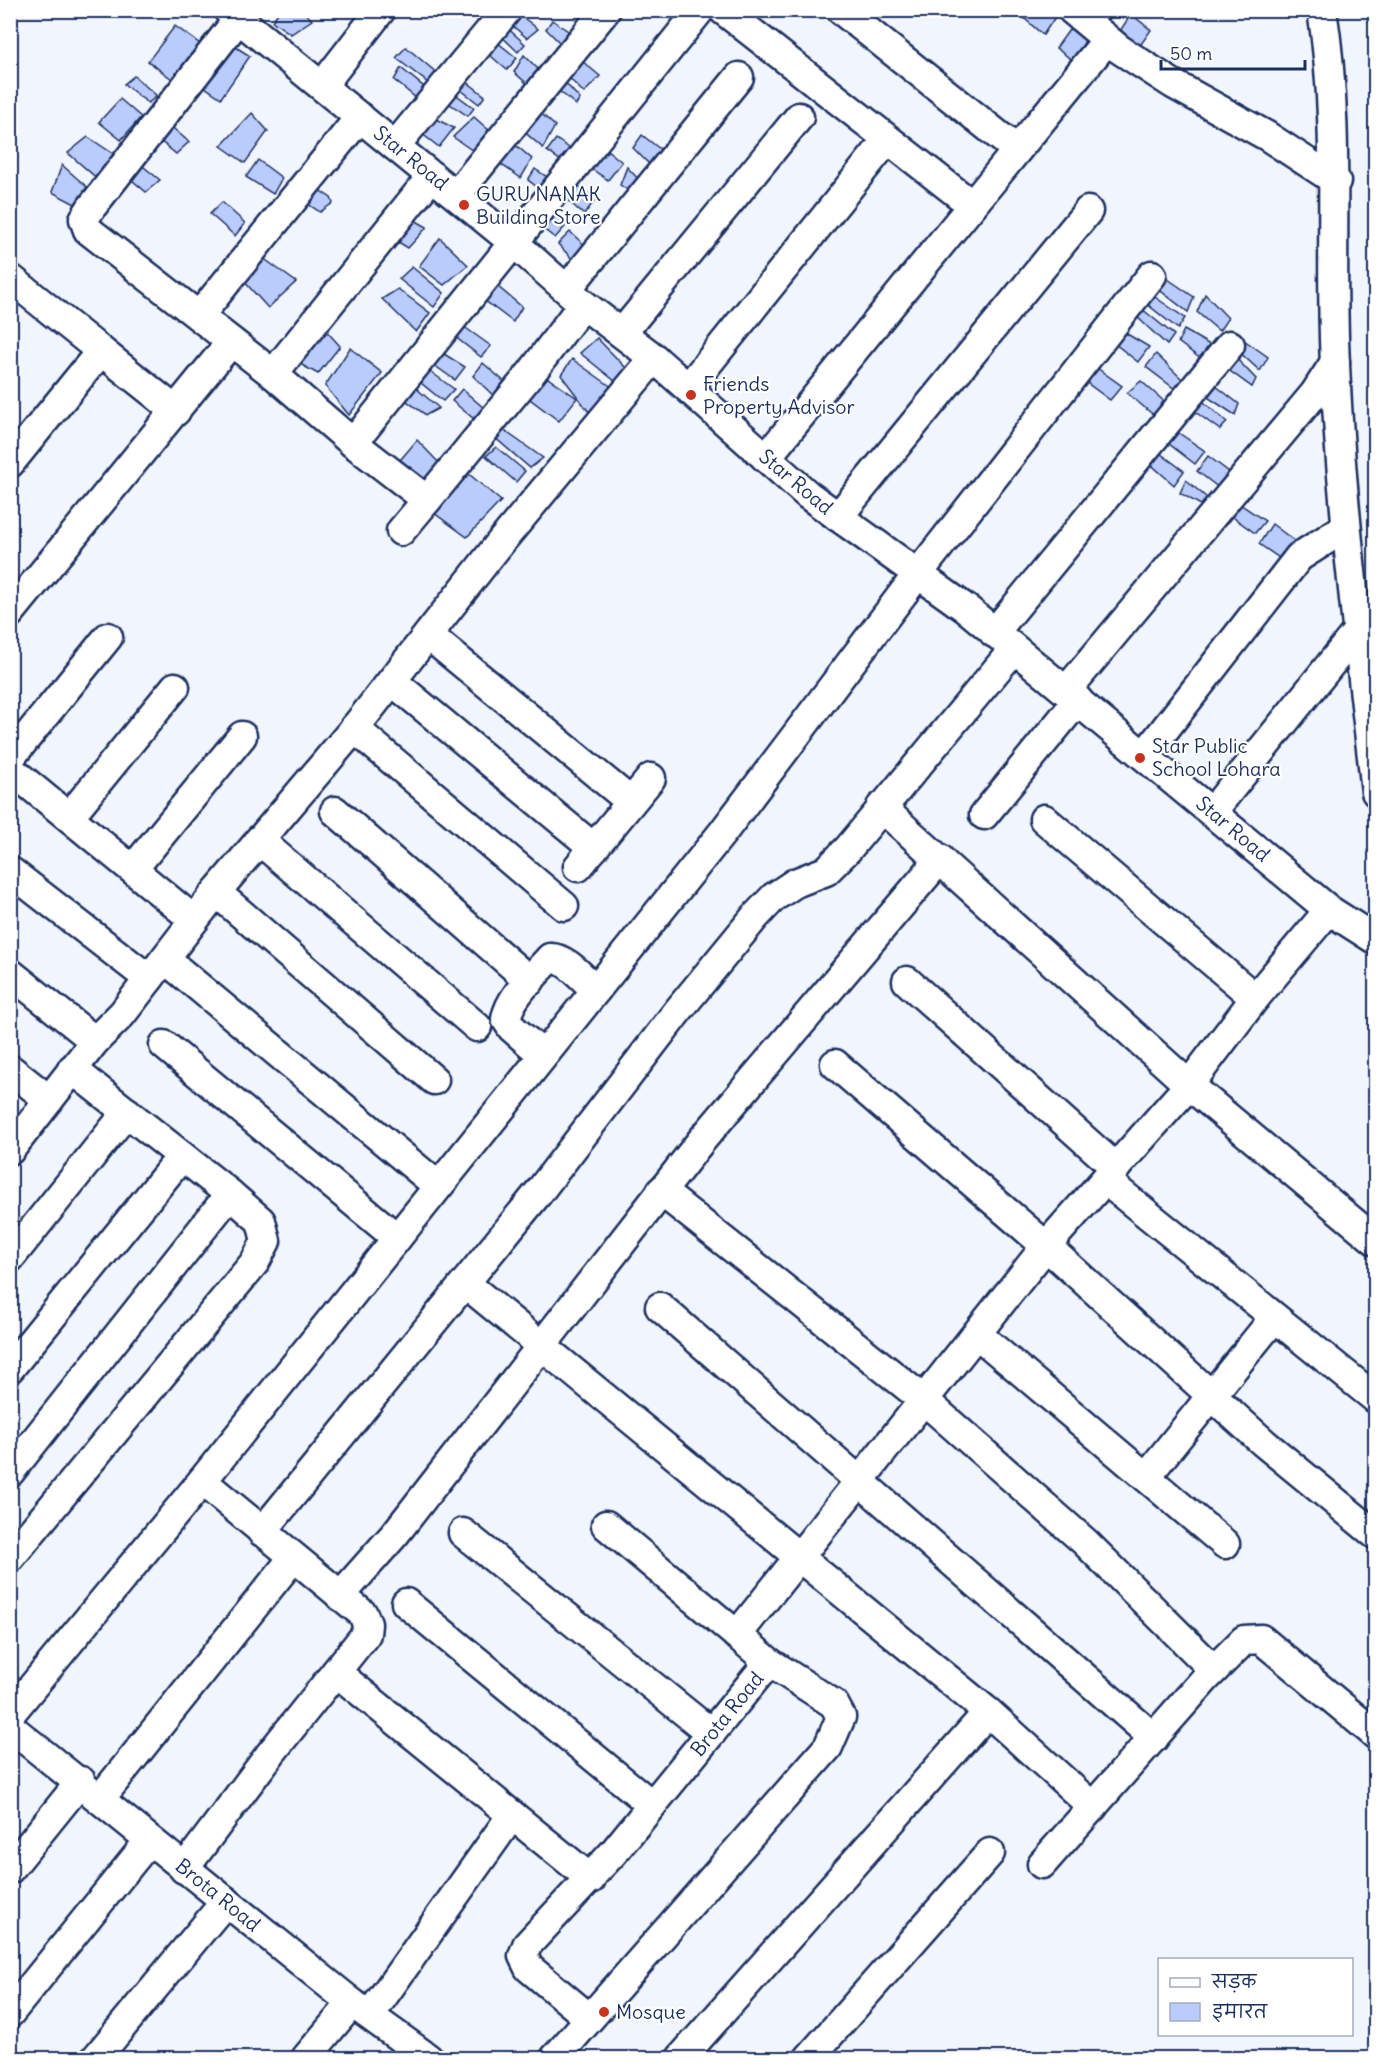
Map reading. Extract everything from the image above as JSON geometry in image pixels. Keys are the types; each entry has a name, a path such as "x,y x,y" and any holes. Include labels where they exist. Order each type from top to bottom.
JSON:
{"street":[{"path":"322,86 381,10"},
{"path":"395,146 507,10"},
{"path":"456,195 606,10"},
{"path":"353,443 700,10"},
{"path":"723,10 972,205"},
{"path":"841,10 1017,150"},
{"path":"1072,10 1107,40 1173,84 1267,136 1336,181"},
{"path":"1322,10 1336,181 1335,362 1346,527 1376,792"},
{"path":"233,14 84,219 88,230 273,374 353,443 427,500"},
{"name":"Star Road","path":"233,14 456,195 575,297 654,358 808,495 1004,641 1329,910 1376,940"},
{"path":"766,458 1107,40"},
{"path":"401,531 532,372 575,297 739,77"},
{"path":"199,316 360,117"},
{"path":"622,333 800,117"},
{"path":"688,388 887,140"},
{"path":"273,374 432,176"},
{"path":"838,517 1088,211"},
{"path":"10,1713 202,1481 723,832 917,575 1152,275"},
{"path":"10,278 176,411"},
{"path":"10,613 231,342"},
{"path":"262,1532 539,1192 677,1012 755,917 781,892 795,883 826,871 848,849 1230,345"},
{"path":"10,463 101,351"},
{"path":"10,1150 72,1069 95,1041 122,1014 216,892 354,728 654,358"},
{"path":"984,815 1072,696 1315,393 1335,362"},
{"path":"1144,756 1299,557 1346,527"},
{"path":"1212,812 1358,630"},
{"path":"428,635 631,802"},
{"path":"10,758 108,637"},
{"path":"392,681 586,857 651,778"},
{"path":"69,817 175,687"},
{"path":"354,728 564,906"},
{"path":"133,869 242,736"},
{"path":"10,769 194,920"},
{"path":"881,807 1189,1085 1376,1240"},
{"path":"335,811 530,981"},
{"path":"1044,819 1255,998"},
{"path":"259,840 477,1027"},
{"path":"340,1596 395,1534 662,1191 940,859"},
{"path":"10,871 157,969 438,1186"},
{"path":"216,892 434,1080"},
{"path":"737,1635 1046,1246 1189,1085 1255,998 1329,910"},
{"path":"543,1056 512,1028 506,1019 508,1009 530,981 550,958 554,958 596,990"},
{"path":"10,973 95,1041"},
{"path":"907,981 1111,1174 1274,1318 1376,1399"},
{"path":"164,1045 396,1238"},
{"path":"835,1064 1046,1246 1210,1395 1376,1535"},
{"path":"10,1069 49,1100"},
{"path":"10,1558 255,1262 266,1241 261,1221 72,1069"},
{"path":"10,1258 127,1112"},
{"path":"10,1368 182,1156"},
{"path":"662,1191 924,1400 1085,1542 1214,1670"},
{"path":"10,1472 230,1194"},
{"path":"465,1283 988,1712 1093,1807"},
{"path":"660,1307 1154,1738"},
{"path":"1146,1477 1274,1318"},
{"path":"976,1334 1225,1544"},
{"path":"184,1869 271,1752 366,1634 367,1624 363,1614 202,1481"},
{"path":"606,1525 769,1662"},
{"path":"464,1533 711,1733"},
{"path":"10,1869 90,1790 293,1558"},
{"path":"406,1603 652,1805"},
{"path":"1042,1864 1214,1670 1244,1640 1261,1639 1376,1735"},
{"name":"Brota Road","path":"555,2058 828,1747 841,1717 834,1704 769,1662 591,1879 535,1934 522,1956 529,1968 589,2018"},
{"path":"336,1672 591,1879"},
{"path":"681,2058 988,1712"},
{"name":"Brota Road","path":"10,1727 184,1869 361,2009 428,2058"},
{"path":"306,2058 361,2009 512,1815"},
{"path":"10,2013 149,1841"},
{"path":"809,2058 990,1853"},
{"path":"96,2058 226,1901"}],"building":[{"path":"280,10 302,10 312,20 291,34 272,21"},
{"path":"1015,10 1053,10 1057,14 1043,35"},
{"path":"1090,10 1116,10 1105,24"},
{"path":"516,12 538,29 527,38 508,22"},
{"path":"1131,14 1151,30 1139,47 1120,31"},
{"path":"552,20 571,33 564,47 546,29"},
{"path":"503,24 525,44 518,52 496,31"},
{"path":"175,26 203,46 176,82 148,61"},
{"path":"1071,27 1086,38 1075,62 1056,48"},
{"path":"493,39 517,58 507,70 484,50"},
{"path":"231,44 250,56 221,98 199,83"},
{"path":"406,47 438,74 427,82 396,58"},
{"path":"524,55 544,75 532,88 514,72"},
{"path":"576,56 600,76 584,93 564,73"},
{"path":"401,68 424,87 416,98 394,80"},
{"path":"134,76 157,96 148,103 124,84"},
{"path":"462,78 485,96 479,104 456,86"},
{"path":"561,78 580,99 576,105 553,86"},
{"path":"450,90 474,108 468,116 444,100"},
{"path":"120,99 141,117 121,140 99,122"},
{"path":"535,108 555,126 543,148 521,129"},
{"path":"252,113 268,131 245,163 221,146"},
{"path":"428,115 454,128 439,147 421,133"},
{"path":"474,117 491,132 476,153 453,137"},
{"path":"167,123 189,142 176,154 153,135"},
{"path":"642,135 665,153 651,166 633,148"},
{"path":"88,137 115,155 99,180 68,153"},
{"path":"556,139 575,152 564,163 547,151"},
{"path":"511,141 532,159 521,178 496,161"},
{"path":"601,145 622,162 608,180 587,166"},
{"path":"258,160 282,178 273,194 246,177"},
{"path":"139,163 160,180 146,192 132,180"},
{"path":"62,165 87,187 75,204 52,192"},
{"path":"627,167 642,183 635,195 620,185"},
{"path":"535,169 550,179 541,190 528,180"},
{"path":"574,182 595,200 584,215 564,197"},
{"path":"316,188 331,198 333,203 320,212 305,202"},
{"path":"222,202 245,223 235,236 210,214"},
{"path":"554,202 571,220 555,238 537,224"},
{"path":"411,218 427,227 408,248 395,240"},
{"path":"570,232 587,247 576,263 558,244"},
{"path":"440,238 468,265 444,285 419,266"},
{"path":"259,255 296,282 268,308 242,279"},
{"path":"412,267 444,293 434,307 399,279"},
{"path":"1165,277 1194,297 1188,312 1157,288"},
{"path":"491,281 522,307 513,322 480,297"},
{"path":"398,289 430,313 416,332 382,299"},
{"path":"1205,294 1228,318 1219,331 1197,312"},
{"path":"1152,295 1185,318 1178,329 1147,304"},
{"path":"1142,309 1174,335 1167,345 1136,316"},
{"path":"456,321 491,346 481,357 450,333"},
{"path":"322,326 340,346 318,374 298,363"},
{"path":"1184,330 1210,345 1201,359 1178,342"},
{"path":"1122,331 1149,347 1138,362 1114,343"},
{"path":"597,338 627,369 615,381 580,353"},
{"path":"1244,340 1268,357 1260,371 1236,349"},
{"path":"350,348 382,373 349,415 325,386"},
{"path":"436,349 465,367 455,380 431,363"},
{"path":"1156,354 1183,380 1175,389 1146,367"},
{"path":"1232,354 1256,379 1252,387 1223,366"},
{"path":"572,359 616,390 592,416 561,375"},
{"path":"483,363 507,384 498,400 473,376"},
{"path":"423,366 454,389 443,401 415,378"},
{"path":"1097,368 1122,386 1110,400 1087,383"},
{"path":"542,374 577,398 559,421 526,396"},
{"path":"1141,381 1166,403 1156,417 1127,393"},
{"path":"409,382 439,408 426,415 400,396"},
{"path":"1211,382 1239,404 1235,415 1203,394"},
{"path":"462,389 485,409 479,423 452,401"},
{"path":"1199,398 1227,422 1220,430 1190,408"},
{"path":"502,429 543,458 530,468 493,436"},
{"path":"1173,429 1205,451 1195,464 1160,437"},
{"path":"417,440 441,465 424,487 396,465"},
{"path":"496,447 525,471 516,482 486,456"},
{"path":"1153,448 1184,471 1174,485 1146,460"},
{"path":"1208,456 1229,472 1219,488 1197,471"},
{"path":"463,469 501,501 467,537 430,510"},
{"path":"1186,480 1213,503 1204,507 1180,493"},
{"path":"1234,500 1265,521 1255,533 1227,513"},
{"path":"1272,524 1296,542 1285,562 1259,544"}],"waterway":[{"path":"1375,10 1376,16"}],"place":[{"name":"GURU NANAK Building Store","path":"464,205"},
{"name":"Friends Property Advisor","path":"691,395"},
{"name":"Star Public School Lohara","path":"1140,758"},
{"name":"Mosque","path":"604,2012"}]}
